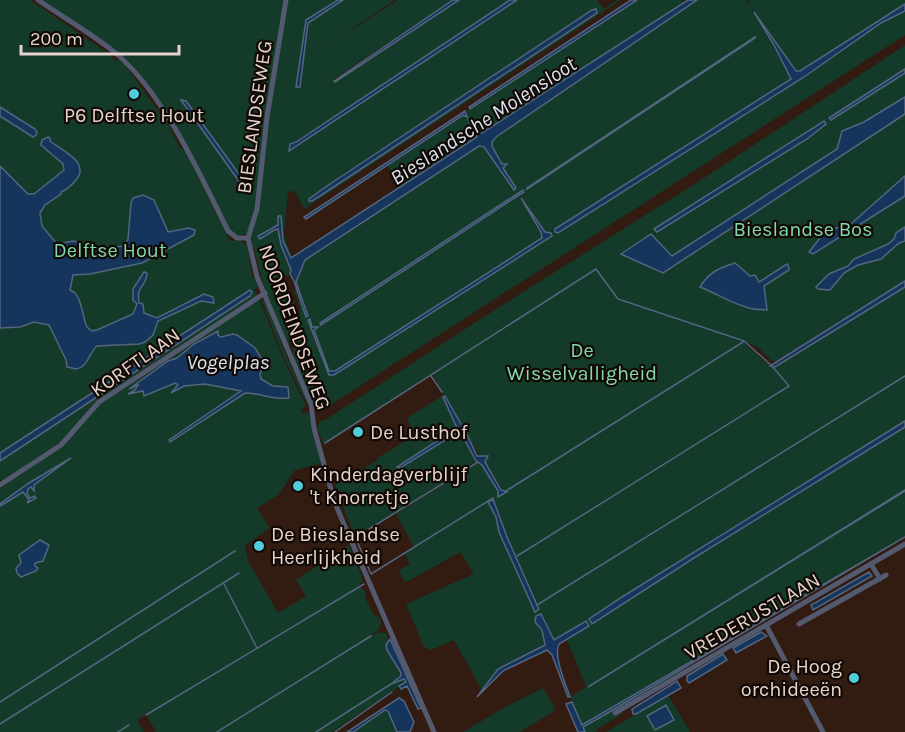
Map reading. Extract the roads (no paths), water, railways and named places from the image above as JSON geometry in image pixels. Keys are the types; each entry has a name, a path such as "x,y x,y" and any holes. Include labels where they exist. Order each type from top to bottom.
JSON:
{"street":[{"name":"NOORDEINDSEWEG","path":"38,0 107,47 128,65 155,99 184,145 228,231 237,238 248,238 255,272 310,401 314,428 338,511 434,732"},
{"name":"BIESLANDSEWEG","path":"248,238 256,209 267,117 286,0"},
{"name":"KORFTLAAN","path":"0,485 62,445 99,402 265,293"},
{"name":"VREDERUSTLAAN","path":"615,713 905,544"},
{"path":"871,564 880,579"},
{"path":"800,624 886,575"},
{"path":"805,603 812,616"},
{"path":"766,625 823,732"}],"water":[{"path":"338,0 343,0 308,23 300,87 296,87 306,20"},
{"path":"453,0 459,0 334,81"},
{"path":"510,0 517,0 289,151 290,144"},
{"path":"631,0 637,0 470,109 469,107"},
{"path":"688,0 697,0 496,137 492,146 502,164 507,164 503,168 516,188 514,190 484,147 479,146 305,260 296,282 308,316 306,317 290,274 291,270 281,245 278,229 260,239 258,236 278,225 278,216 281,216 283,241 291,258 477,137 468,119 482,133"},
{"path":"905,4 905,11 881,23 804,77 558,233 555,232 555,229 791,79 754,12 796,71 800,71"},
{"path":"596,9 597,13 309,201 324,188"},
{"path":"755,38 527,189 527,188"},
{"path":"905,69 905,73 831,120 829,118"},
{"path":"905,97 905,114 663,273 621,254 651,234 672,256 837,149 842,131 864,122"},
{"path":"181,100 186,101 247,185 246,191"},
{"path":"0,107 35,129 36,135 33,137 0,116"},
{"path":"465,111 467,117 463,115 306,219 304,217"},
{"path":"824,121 826,124 807,139 657,232 654,229"},
{"path":"48,137 50,141 73,157 80,168 80,174 74,182 45,205 40,213 42,226 57,244 73,241 105,248 124,246 128,239 131,203 133,198 143,195 154,200 168,232 189,228 195,230 194,235 142,263 90,274 73,275 70,290 77,296 87,327 92,331 97,330 133,314 137,304 133,300 133,289 144,272 147,273 146,278 138,297 139,303 143,304 144,313 157,318 204,294 213,297 214,303 201,301 158,321 153,335 145,342 97,346 86,363 76,369 67,367 66,360 49,325 34,322 20,327 0,328 0,166 28,194 34,194 64,170 63,164 41,145 42,140"},
{"path":"905,176 905,196 813,254 809,252 827,229 845,227 852,223"},
{"path":"523,190 524,192 321,325 320,323"},
{"path":"521,198 545,232 551,233 552,236 334,375 329,375 308,320 310,319 312,327 318,327 314,330 329,371 335,371 542,238 541,232"},
{"path":"905,227 905,241 899,243 881,259 858,265 844,273 830,290 816,287 829,274 848,266 854,259 888,244 894,239 896,233"},
{"path":"735,263 750,276 755,275 759,282 788,265 789,270 764,286 767,310 746,307 700,287 715,271"},
{"path":"905,281 905,287 775,367 770,366"},
{"path":"250,290 252,292 250,296 0,461 0,453"},
{"name":"Vogelplas","path":"218,331 221,337 237,335 255,348 264,362 260,374 261,379 273,386 288,387 289,398 245,393 170,442 169,440 241,391 205,384 184,386 171,393 178,385 175,383 144,396 143,391 128,394 138,385 129,389 168,361 177,358 194,344"},
{"path":"445,396 461,424 464,425 477,456 488,456 485,462 501,490 507,492 498,497 498,491 482,465 476,461 460,431 400,468 397,467 457,428 443,397"},
{"path":"905,421 905,427 592,624 589,619 622,597"},
{"path":"71,458 34,485 34,491 31,487 28,489 27,494 30,498 35,496 36,498 27,503 29,500 23,492 0,506 29,483"},
{"path":"905,490 905,491 588,687"},
{"path":"493,499 539,609 535,612 499,532 496,517 488,502"},
{"path":"905,537 583,727 585,732 578,732 566,704 572,702 582,725"},
{"path":"40,540 49,545 43,561 35,563 38,568 36,571 21,577 16,568 21,563 19,555"},
{"path":"869,572 872,576 813,610 811,605"},
{"path":"541,614 554,640 586,621 589,626 559,644 558,656 570,697 568,697 552,655 547,650 503,671 477,697 498,669 545,645 542,630 535,622 536,616"},
{"path":"761,632 767,636 736,653 733,648"},
{"path":"390,639 421,708 418,709 407,686 401,689 399,686 406,682 404,679 391,684 401,676 401,673 387,650 386,645"},
{"path":"723,654 727,660 689,683 687,681 687,676"},
{"path":"677,681 681,688 633,714 632,709"},
{"path":"399,698 404,701 414,722 410,732 397,732 388,711 385,710 353,732 347,732"},
{"path":"666,705 674,720 655,730 647,716"}],"waterway":[{"path":"325,443 596,269 618,299 744,341 772,366 789,386 517,556"},
{"path":"506,491 743,342"},
{"path":"431,376 442,392"},
{"path":"537,605 905,376"},
{"path":"369,529 478,462"},
{"path":"357,541 371,574 493,498"},
{"path":"0,702 235,551"},
{"path":"0,724 239,573"},
{"path":"224,584 257,648"},
{"path":"146,715 364,584"},
{"path":"217,732 371,636"},
{"path":"316,732 391,684"},
{"path":"335,732 392,692"},
{"path":"118,732 129,725"}],"place":[{"name":"P6 Delftse Hout","path":"134,94"},
{"name":"De Lusthof","path":"358,432"},
{"name":"Kinderdagverblijf 't Knorretje","path":"298,486"},
{"name":"De Bieslandse Heerlijkheid","path":"259,546"},
{"name":"De Hoog orchideeën","path":"854,678"}],"water label":[{"name":"Bieslandsche Molensloot","path":"483,121"}],"park label":[{"name":"Bieslandse Bos","path":"803,229"},
{"name":"Delftse Hout","path":"110,250"},
{"name":"De Wisselvalligheid","path":"582,362"}]}
